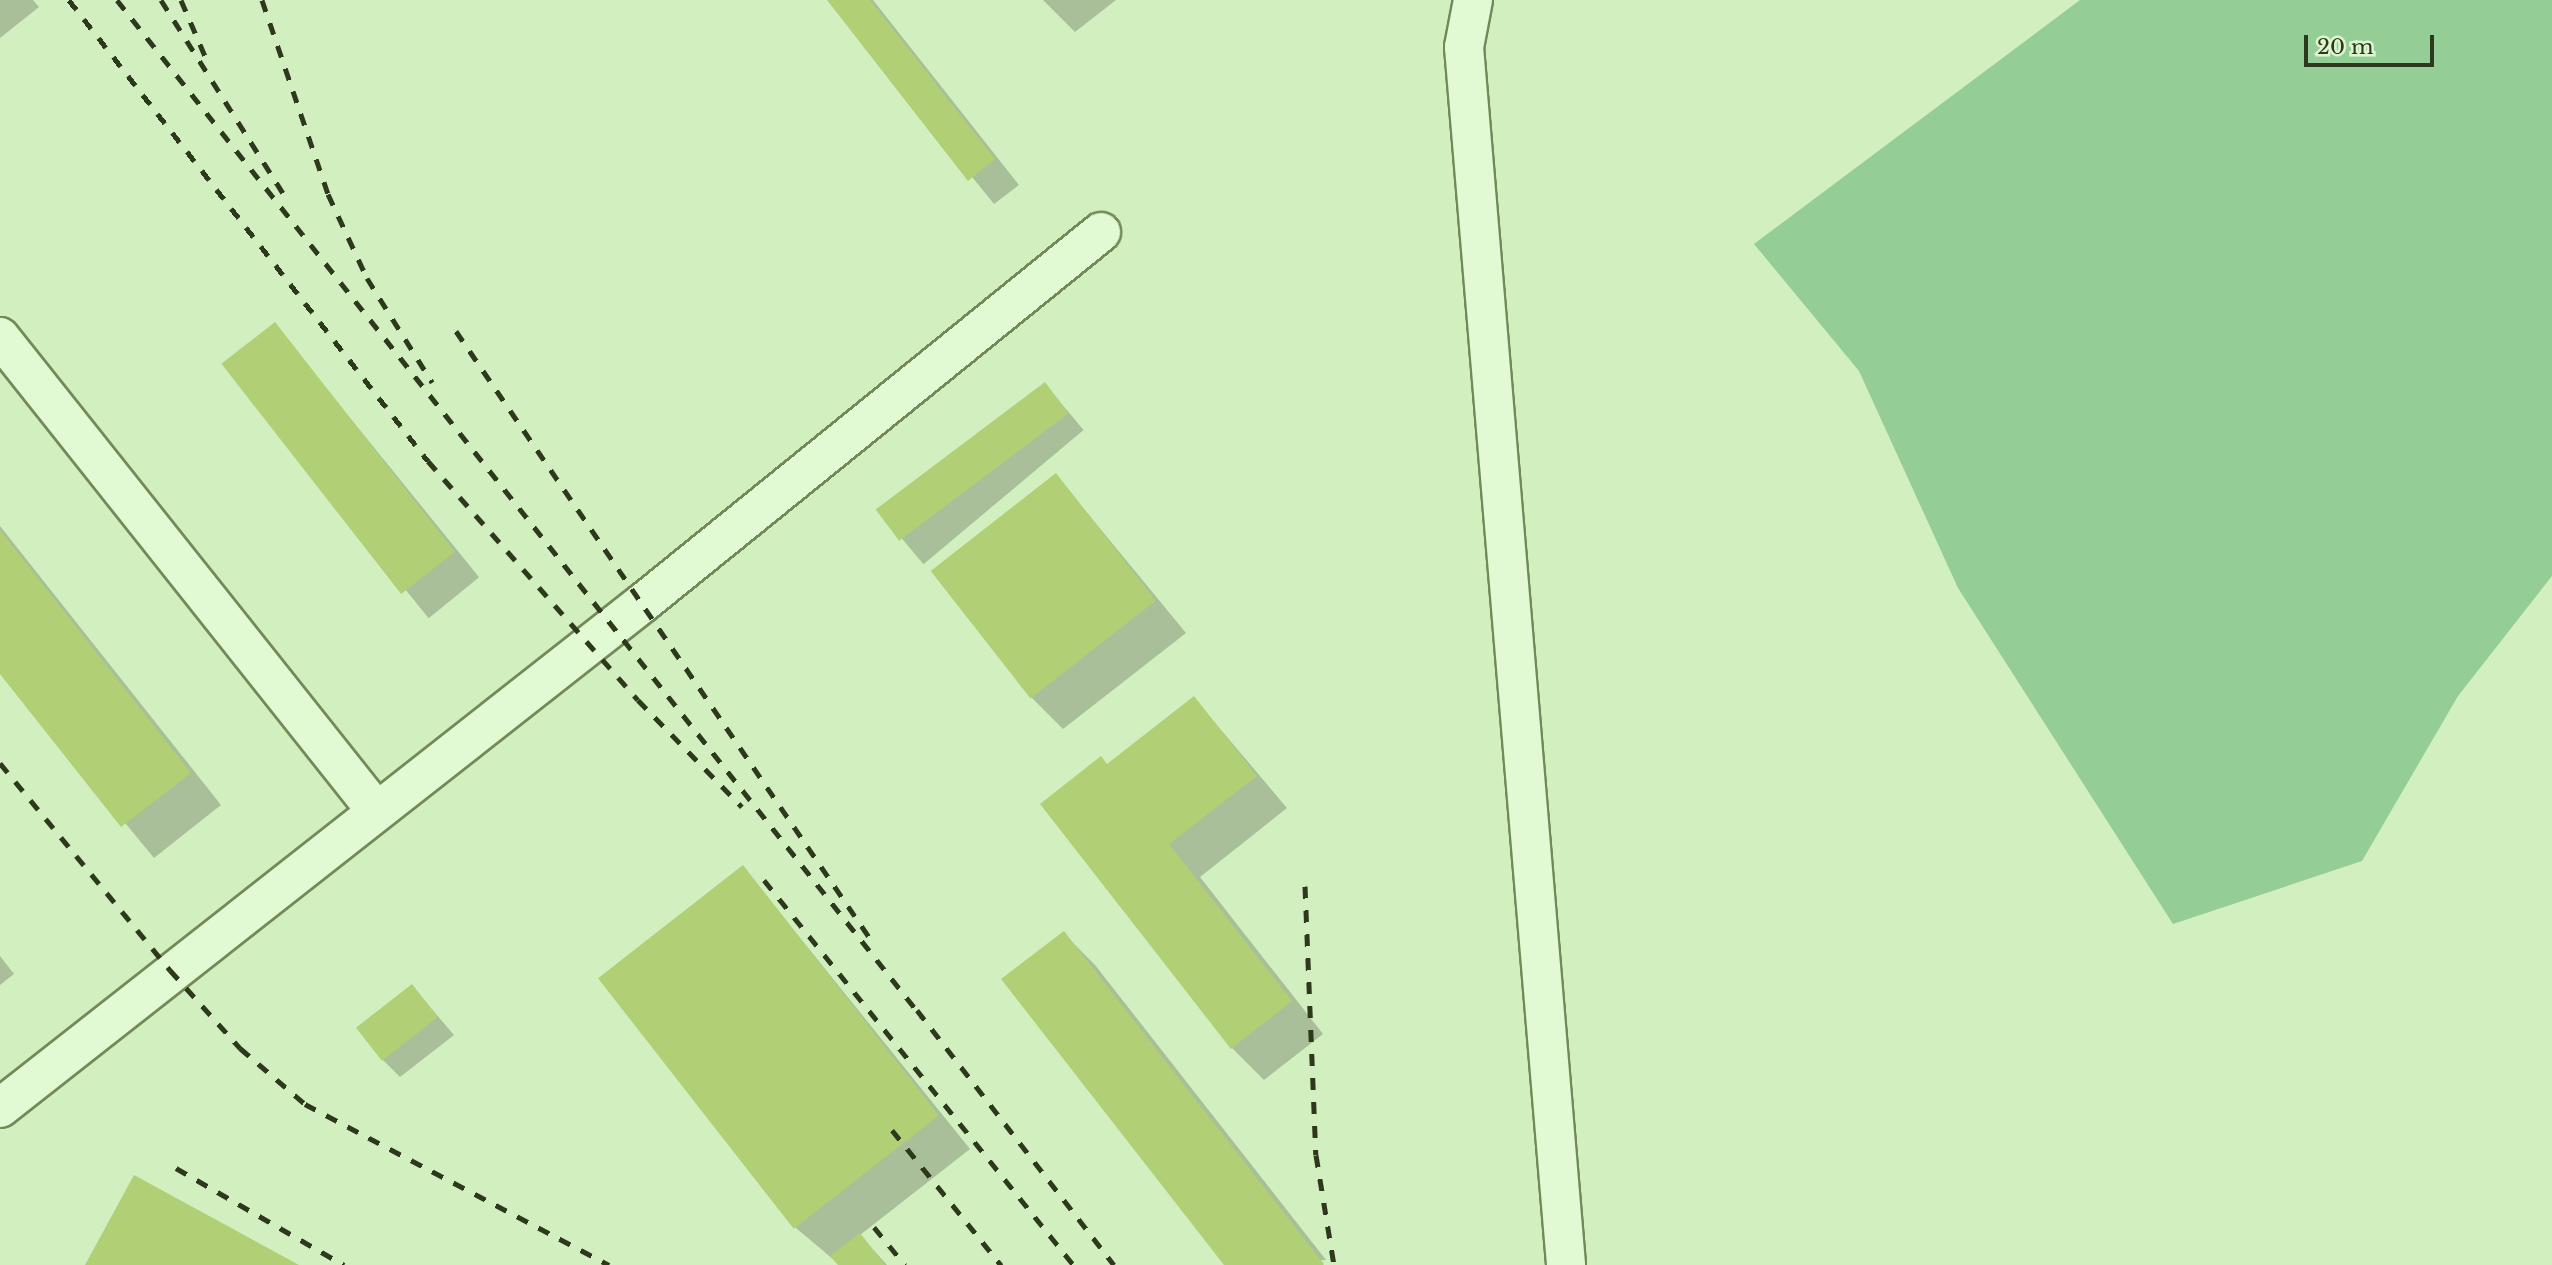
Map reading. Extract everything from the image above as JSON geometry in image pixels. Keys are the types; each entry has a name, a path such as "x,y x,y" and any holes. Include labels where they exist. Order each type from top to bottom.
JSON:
{"lane":[{"path":"1473,0 1464,47 1566,1265"},
{"path":"0,1108 374,808 644,602 1101,232"},
{"path":"0,337 374,808"}],"green space":[{"path":"2080,0 2552,0 2552,576 2458,696 2362,861 2173,924 1958,588 1859,371 1754,244"}],"building":[{"path":"827,0 870,0 995,159 968,181"},
{"path":"275,322 455,552 401,594 221,364"},
{"path":"1045,382 1068,413 899,541 876,510"},
{"path":"1056,473 1156,601 1030,699 931,571"},
{"path":"0,530 191,773 121,827 0,674"},
{"path":"1194,696 1257,776 1169,844 1292,1001 1231,1049 1040,804 1101,756 1107,764"},
{"path":"743,865 939,1116 794,1229 598,978"},
{"path":"1064,931 1323,1265 1224,1265 1001,979"},
{"path":"412,984 438,1017 382,1061 356,1028"},
{"path":"134,1175 299,1265 85,1265"},
{"path":"860,1233 885,1265 838,1265 830,1256"}],"railway":[{"path":"69,0 428,461 638,700 742,807"},
{"path":"117,0 922,1017"},
{"path":"161,0 286,198"},
{"path":"181,0 205,56"},
{"path":"262,0 328,194 367,278 432,382"},
{"path":"456,331 869,937"},
{"path":"0,763 170,970 240,1048 305,1104 609,1265"},
{"path":"764,880 1073,1265"},
{"path":"1305,886 1316,1155 1334,1265"},
{"path":"917,1010 1114,1265"},
{"path":"892,1130 1001,1265"},
{"path":"176,1168 344,1265"},
{"path":"874,1227 905,1265"}]}
